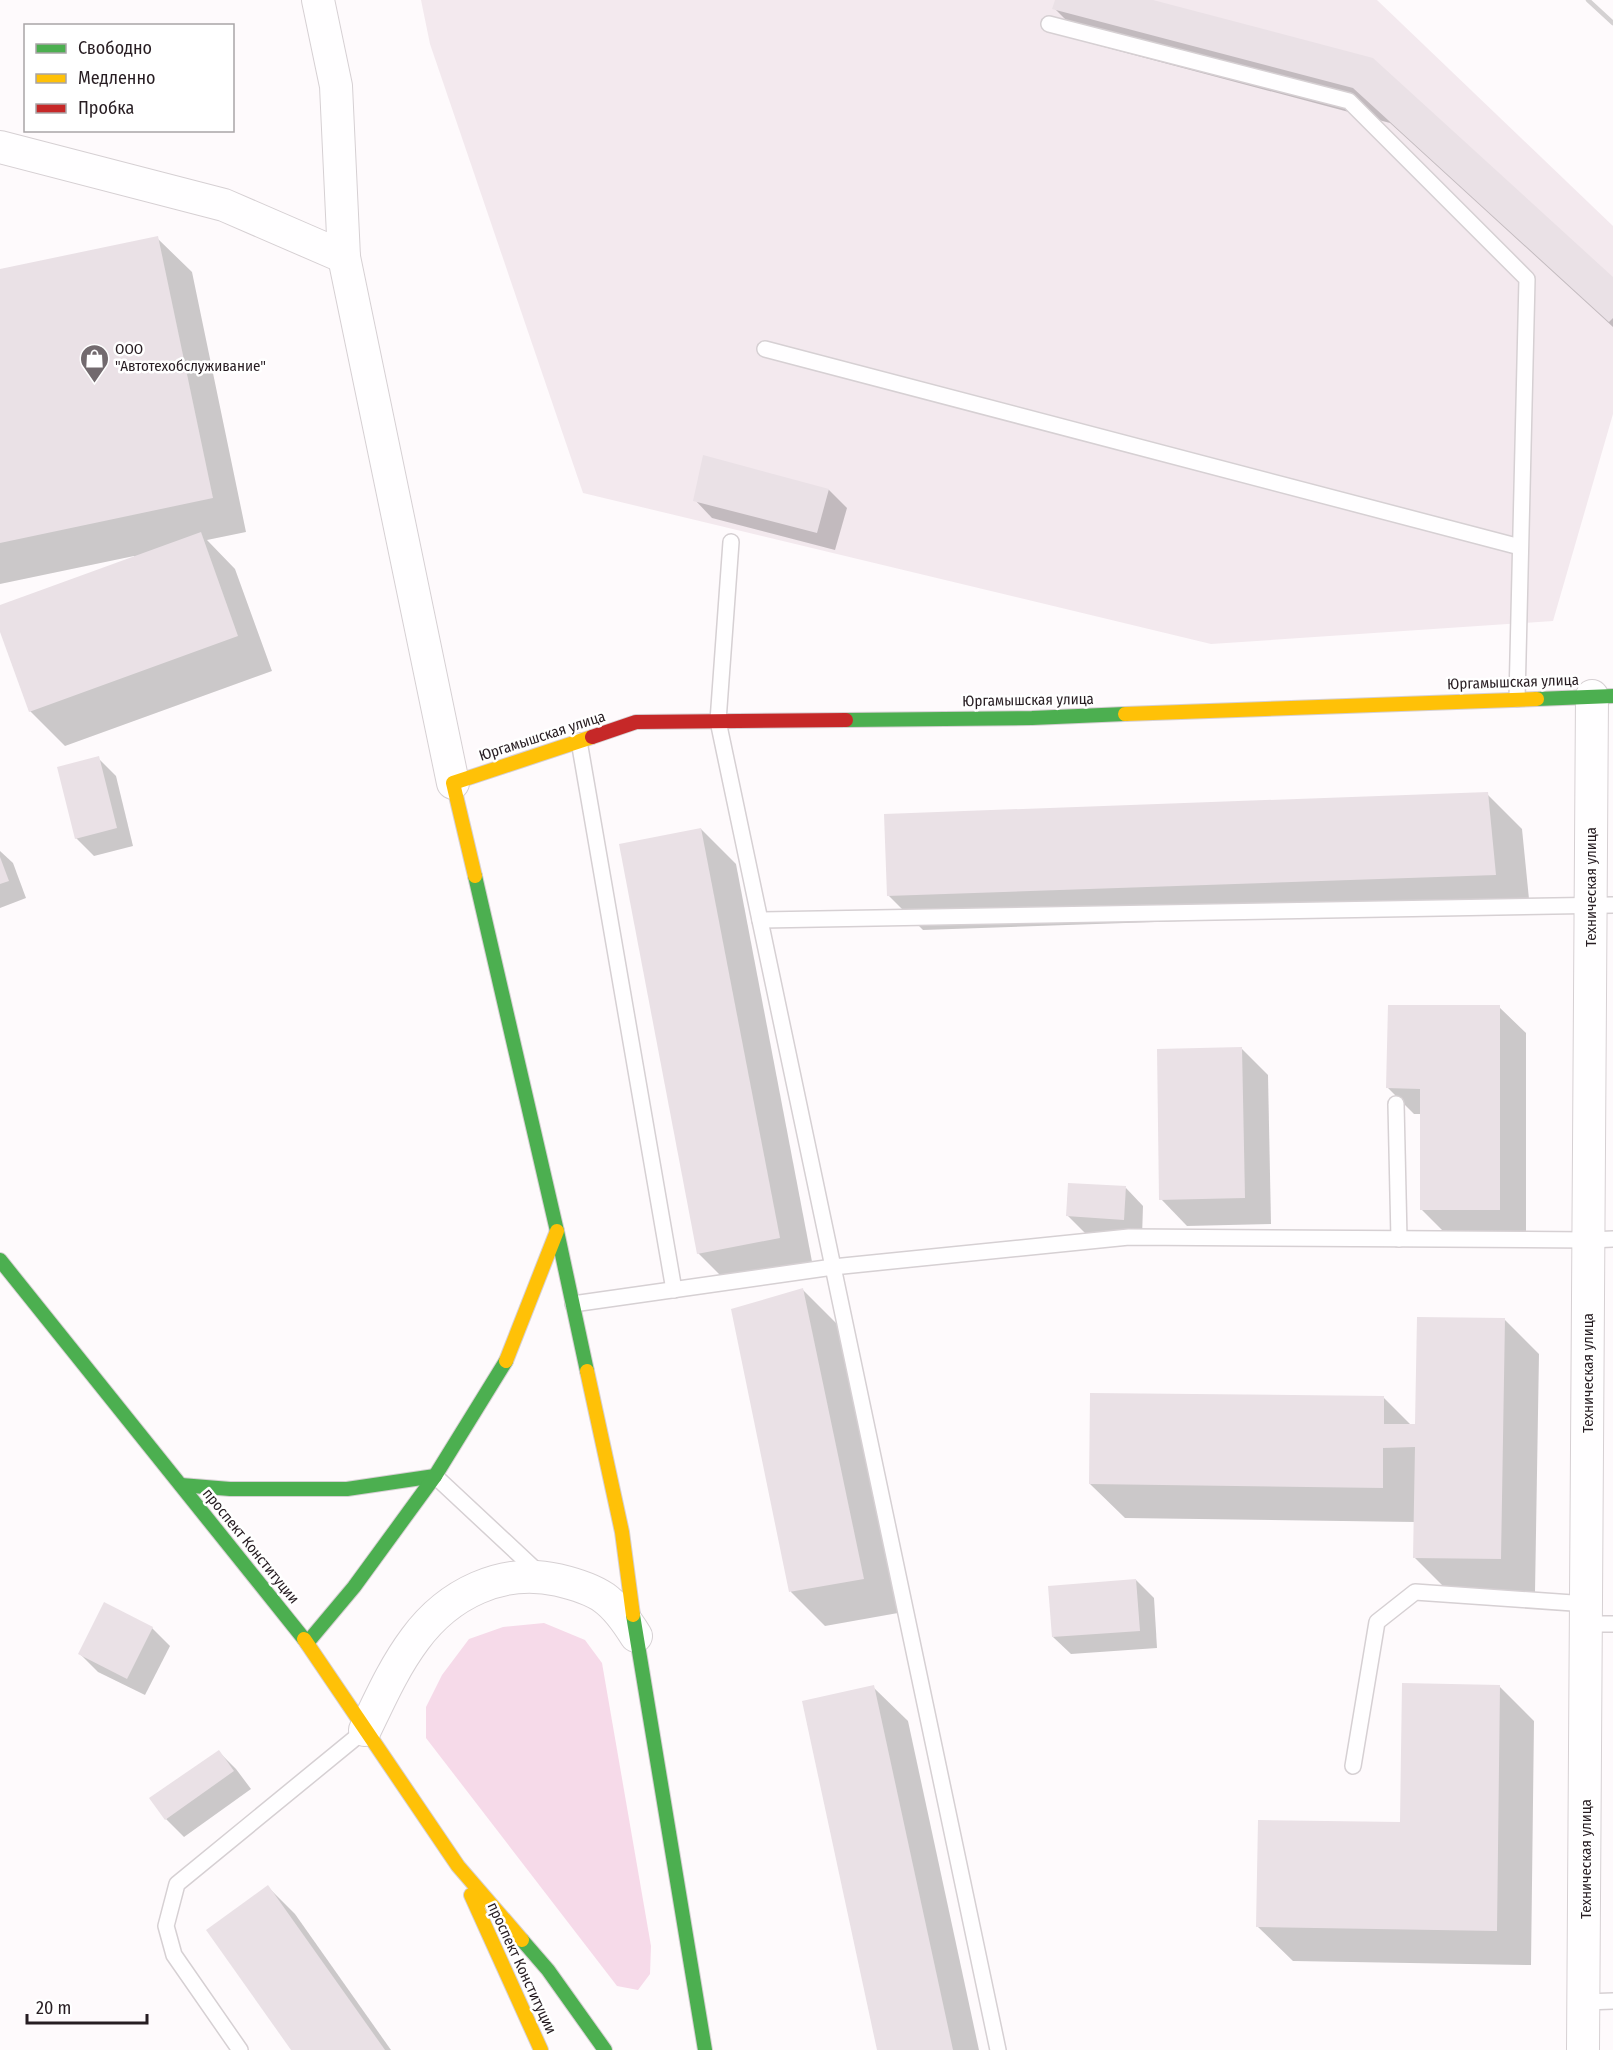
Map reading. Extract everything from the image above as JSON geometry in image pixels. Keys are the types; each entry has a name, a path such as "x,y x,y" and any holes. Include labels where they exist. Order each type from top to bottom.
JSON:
{"street":[{"path":"318,0 336,86 344,257 453,783 557,1231 622,1532 636,1636 705,2050"},
{"path":"0,147 224,205 344,257"},
{"name":"Юргамышская улица","path":"453,783 636,722 1032,718 1603,696"},
{"name":"Техническая улица","path":"1583,2050 1599,2002 1596,1617 1601,1240 1603,696"},
{"path":"307,1643 354,1587 435,1476 509,1356 557,1231"},
{"name":"проспект Конституции","path":"0,1260 307,1643 458,1866 548,1970 604,2050"},
{"path":"181,1485 230,1489 347,1489 435,1476"},
{"path":"365,1730 397,1666 416,1637 442,1610 476,1587 503,1578 542,1576 574,1584 603,1596 620,1610 636,1636"},
{"name":"проспект Конституции","path":"458,1866 541,2050"}],"lane":[{"path":"1049,24 1349,101 1527,279 1516,699"},
{"path":"765,349 1520,547"},
{"path":"731,542 718,721 998,2050"},
{"path":"579,741 674,1290"},
{"path":"760,920 1602,905"},
{"path":"1396,1104 1399,1239"},
{"path":"573,1304 833,1267 1129,1237 1601,1240"},
{"path":"435,1476 542,1576"},
{"path":"1353,1766 1377,1622 1415,1592 1596,1617"},
{"path":"240,2050 174,1955 166,1926 177,1884 365,1730"}],"shaded area":[{"path":"421,0 1377,0 1613,226 1613,414 1553,621 1211,644 583,493 430,44"},
{"path":"544,1623 585,1640 602,1663 651,1946 650,1974 638,1990 617,1986 426,1738 426,1707 442,1675 469,1639 503,1627"}],"building":[{"path":"1055,0 1153,0 1373,58 1613,277 1613,318 1609,322 1353,88 1052,9"},
{"name":"ООО \"Автотехобслуживание\"","path":"158,236 213,498 0,543 0,269"},
{"path":"703,455 829,489 817,533 693,501"},
{"path":"201,532 238,636 29,712 0,632 0,605"},
{"path":"99,756 117,828 75,839 57,767"},
{"path":"1488,792 1496,875 887,896 884,814"},
{"path":"701,828 780,1238 697,1254 619,844"},
{"path":"0,857 9,881 0,884"},
{"path":"1388,1005 1500,1005 1500,1210 1420,1210 1420,1089 1386,1088"},
{"path":"1242,1047 1245,1198 1159,1200 1157,1049"},
{"path":"1068,1183 1126,1186 1124,1220 1066,1216"},
{"path":"803,1288 864,1579 789,1592 731,1309"},
{"path":"1417,1317 1505,1318 1501,1559 1413,1558 1415,1447 1383,1448 1383,1488 1089,1484 1090,1393 1384,1396 1384,1424 1415,1424"},
{"path":"1136,1579 1140,1631 1052,1637 1048,1586"},
{"path":"104,1602 153,1627 127,1679 78,1654"},
{"path":"1402,1683 1500,1685 1497,1931 1256,1927 1258,1820 1400,1822"},
{"path":"874,1685 953,2050 877,2050 802,1701"},
{"path":"219,1750 234,1771 165,1820 149,1798"},
{"path":"268,1885 385,2050 291,2050 206,1930"}],"railway":[{"path":"1588,0 1613,23"}],"traffic: fast":[{"path":"1537,699 1613,696"},
{"path":"846,720 1032,718 1125,714"},
{"path":"475,876 587,1371"},
{"path":"0,1260 304,1639"},
{"path":"307,1643 354,1587 435,1476 506,1361"},
{"path":"181,1485 230,1489 347,1489 435,1476"},
{"path":"633,1615 705,2050"},
{"path":"522,1940 548,1970 605,2050"}],"traffic: slow":[{"path":"1125,714 1537,699"},
{"path":"475,876 453,783 592,737"},
{"path":"506,1361 557,1231"},
{"path":"587,1371 622,1532 633,1615"},
{"path":"304,1639 458,1866 522,1940"},
{"path":"471,1895 541,2050"}],"traffic: jam":[{"path":"592,737 636,722 846,720"}],"place":[{"name":"ООО \"Автотехобслуживание\"","path":"94,384"}]}
